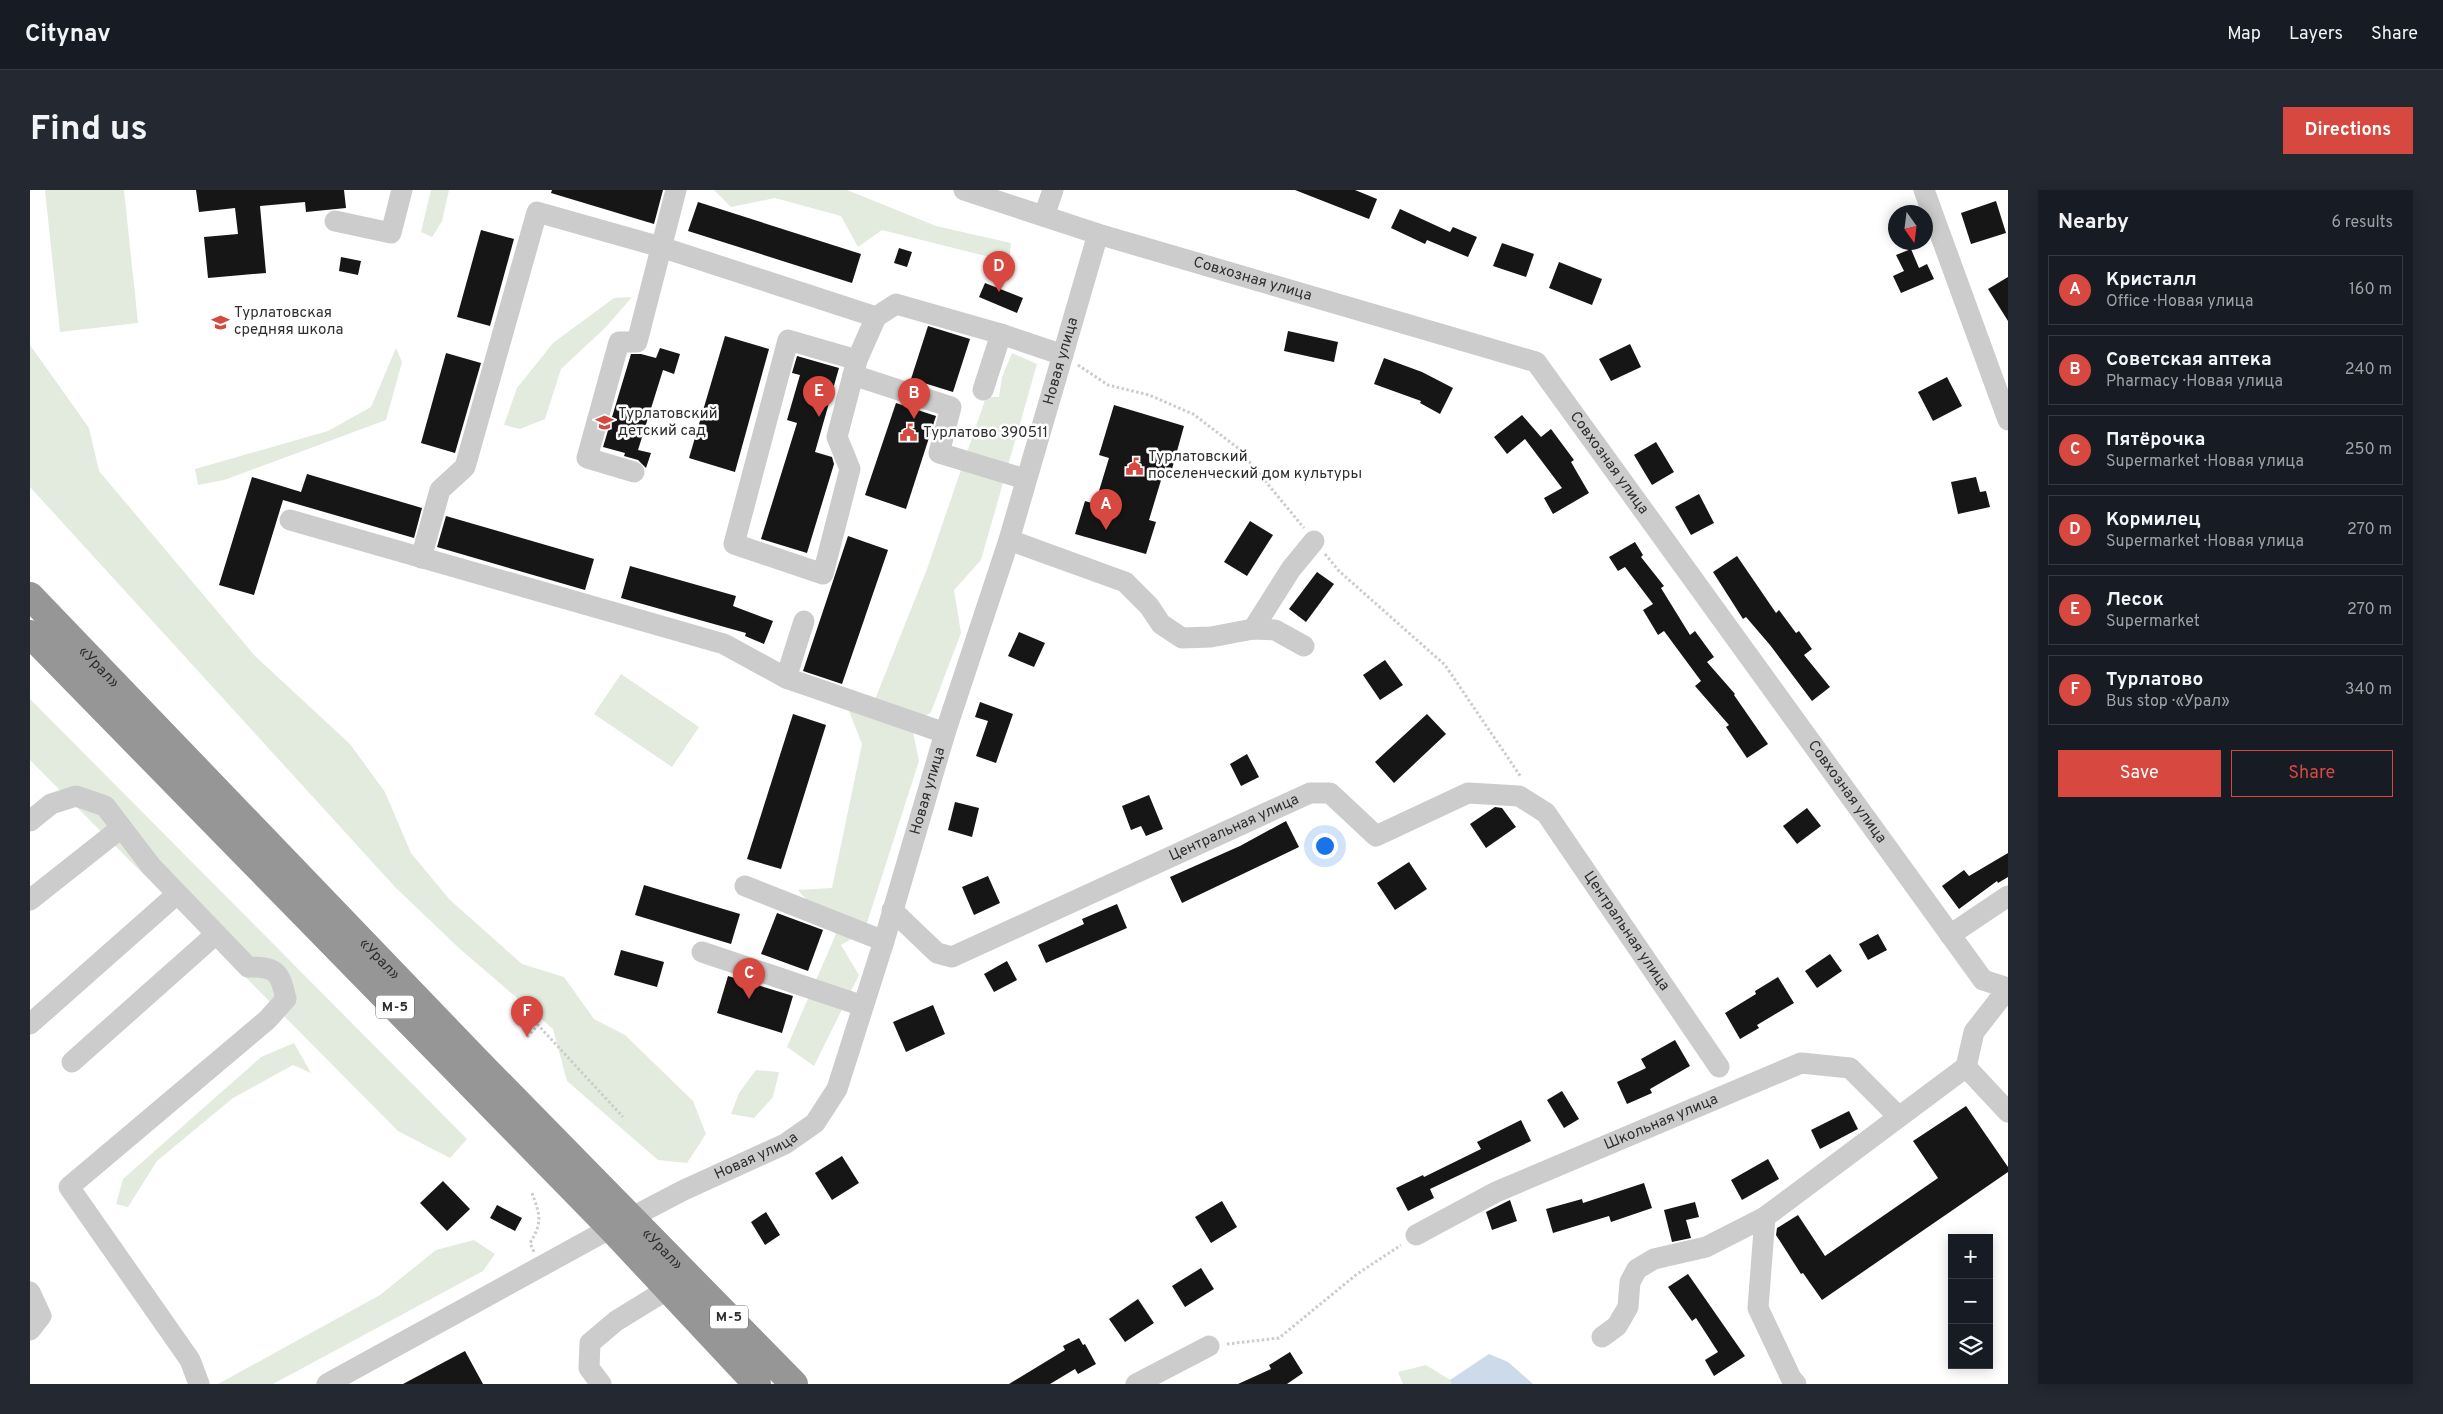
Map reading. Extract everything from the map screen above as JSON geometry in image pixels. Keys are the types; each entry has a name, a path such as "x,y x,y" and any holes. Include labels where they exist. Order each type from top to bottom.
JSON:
{"highway":[{"name":"«Урал»","path":"30,596 478,1060 621,1223 668,1289 757,1384"},
{"name":"«Урал»","path":"30,634 621,1223 664,1250 794,1384"}],"street":[{"path":"335,220 391,233 402,190"},
{"path":"634,472 586,458 618,342 637,342 676,190"},
{"name":"Совхозная улица","path":"964,190 1098,234 1536,362 1983,980 2008,988"},
{"path":"1044,216 1053,190"},
{"path":"1924,190 2008,420"},
{"path":"421,558 440,490 465,467 537,212 661,248 876,317"},
{"name":"Новая улица","path":"327,1384 621,1223 684,1190 785,1144 815,1123 837,1088 884,941 945,733 1009,540 1025,479 1098,234"},
{"path":"1025,479 939,453 951,407 855,368 788,340 734,544 823,574 850,469 837,438 855,368 876,317 896,304 1001,334 1063,355"},
{"path":"983,390 1001,334"},
{"path":"290,520 724,644 786,678 945,733"},
{"path":"1009,540 1125,582 1149,606 1161,624 1182,638 1211,638 1253,629 1275,630 1304,646"},
{"path":"1253,629 1291,569 1314,541"},
{"path":"786,678 804,620"},
{"name":"Центральная улица","path":"892,910 937,953 952,957 1310,793 1330,793 1376,836 1468,793 1519,796 1546,813 1719,1066"},
{"path":"30,821 51,804 76,796 105,806 151,866 248,967 267,967 282,978 286,998 267,1020 69,1187 190,1360 199,1384"},
{"path":"30,900 121,828"},
{"path":"745,886 884,941"},
{"path":"30,1024 177,894"},
{"path":"1950,935 2008,896"},
{"path":"72,1062 216,934"},
{"path":"702,952 863,1006"},
{"path":"1602,1337 1617,1326 1628,1307 1630,1282 1637,1269 1654,1259 1706,1247 1765,1217 1966,1067 1974,1032 2002,996 2008,992"},
{"name":"Школьная улица","path":"1416,1235 1496,1192 1801,1063 1850,1068 1899,1117"},
{"path":"1966,1067 2008,1112"},
{"path":"664,1250 660,1245 658,1230 660,1215 667,1200"},
{"path":"1765,1217 1758,1308 1791,1378 1796,1384"},
{"path":"601,1384 589,1368 590,1343 616,1321 668,1289"},
{"path":"30,1292 41,1316 30,1330"},
{"path":"1136,1384 1209,1346"}],"path":[{"path":"527,1037 538,1026 623,1117"},
{"path":"532,1193 539,1212 540,1227 530,1243 541,1266"},
{"path":"1209,1346 1279,1338 1357,1274 1416,1235"}],"shaded area":[{"path":"45,190 124,190 138,323 60,332"},
{"path":"431,190 449,190 442,221 432,237 421,232"},
{"path":"714,190 847,190 936,226 1011,243 1009,262 882,230 858,247 841,216 775,198 731,207"},
{"path":"632,297 605,328 561,369 545,419 520,429 504,425 517,388 553,343 614,298"},
{"path":"30,345 89,428 99,471 255,656 350,744 385,792 411,853 450,900 522,964 564,977 594,1019 625,1035 693,1101 706,1134 687,1163 658,1160 567,1081 553,1029 460,949 396,888 30,487"},
{"path":"396,348 402,362 386,420 224,480 198,485 195,469 328,431 371,407"},
{"path":"1012,353 1037,364 981,560 954,590 961,633 931,712 912,727 919,761 864,932 841,945 859,975 814,1066 787,1047 836,934 798,890 832,888 862,744 845,701 872,707 927,569 986,397 999,397 1002,377"},
{"path":"621,674 699,727 672,767 594,714"},
{"path":"30,699 467,1139 450,1158 398,1131 30,760"},
{"path":"294,1043 311,1073 293,1065 233,1098 157,1161 128,1207 116,1204 123,1179 261,1057"},
{"path":"756,1070 779,1072 773,1097 754,1118 731,1114 739,1093"},
{"path":"474,1240 495,1254 483,1271 273,1384 218,1384 380,1295 436,1250"},
{"path":"1426,1365 1450,1380 1451,1384 1403,1384 1398,1372"}],"water":[{"path":"1489,1354 1508,1362 1533,1384 1451,1384 1450,1380"}],"building":[{"path":"196,190 344,190 346,208 306,212 305,202 260,206 266,273 208,278 204,237 238,234 235,208 199,212"},
{"path":"552,190 663,190 654,224 551,193"},
{"path":"1295,190 1355,190 1377,199 1369,219"},
{"path":"1996,201 2006,233 1971,244 1961,213"},
{"path":"698,202 861,254 852,283 688,231"},
{"path":"1400,209 1450,232 1453,227 1477,237 1468,257 1427,240 1425,244 1391,228"},
{"path":"481,230 514,239 490,326 457,317"},
{"path":"1502,243 1534,254 1526,277 1493,266"},
{"path":"899,248 912,252 907,267 894,263"},
{"path":"1911,250 1919,268 1927,264 1934,279 1901,293 1893,276 1904,271 1896,255"},
{"path":"341,257 361,261 358,275 339,271"},
{"path":"1559,262 1602,279 1592,305 1549,288"},
{"path":"2008,277 2008,321 1988,289"},
{"path":"985,283 1023,298 1017,313 979,297"},
{"path":"928,326 970,339 953,392 911,379"},
{"path":"1288,331 1338,342 1334,362 1284,351"},
{"path":"725,336 769,349 735,472 689,458"},
{"path":"1630,344 1641,367 1611,381 1599,359"},
{"path":"660,348 680,354 674,374 663,370 638,450 651,453 646,468 638,460 624,456 625,453 603,447 631,354 641,354 656,358"},
{"path":"446,353 481,363 455,453 421,443"},
{"path":"797,356 839,368 815,452 832,457 834,464 807,553 761,539 797,423 787,420 800,375 792,373"},
{"path":"1384,358 1422,372 1453,388 1440,414 1420,403 1421,401 1374,384"},
{"path":"1947,377 1962,406 1933,421 1918,392"},
{"path":"896,403 936,416 906,509 865,495"},
{"path":"1114,405 1184,426 1172,469 1165,467 1149,520 1156,522 1146,554 1075,534 1085,501 1095,504 1109,458 1099,455"},
{"path":"1522,415 1541,437 1551,429 1574,460 1571,462 1589,493 1553,514 1544,498 1562,488 1525,439 1507,454 1494,437"},
{"path":"1656,442 1674,472 1652,485 1634,455"},
{"path":"307,474 422,508 414,538 283,500 254,595 219,585 252,477 301,492"},
{"path":"1976,477 1980,492 1986,491 1990,507 1958,514 1951,482"},
{"path":"1699,494 1714,523 1691,535 1675,507"},
{"path":"446,516 594,559 585,590 437,547"},
{"path":"1250,521 1273,535 1247,576 1224,562"},
{"path":"848,536 888,550 842,684 803,671"},
{"path":"1635,542 1643,555 1641,557 1664,586 1661,588 1690,635 1695,631 1714,657 1707,662 1735,694 1768,744 1747,758 1726,727 1729,725 1695,686 1701,681 1664,631 1658,635 1643,610 1653,604 1625,567 1618,571 1609,557"},
{"path":"1737,556 1776,613 1779,610 1796,633 1799,631 1812,649 1804,655 1830,687 1812,701 1770,645 1746,617 1743,619 1713,572"},
{"path":"630,566 736,596 733,606 773,621 764,644 745,636 746,633 621,598"},
{"path":"1317,572 1334,584 1306,622 1289,609"},
{"path":"1019,632 1045,643 1034,667 1008,656"},
{"path":"1385,660 1403,685 1380,700 1363,675"},
{"path":"980,702 1013,714 996,763 976,756 988,721 975,717"},
{"path":"793,714 826,725 781,869 747,859"},
{"path":"1427,714 1446,734 1394,783 1375,762"},
{"path":"1247,754 1259,777 1241,786 1230,764"},
{"path":"1149,795 1163,829 1146,836 1141,826 1131,830 1122,806"},
{"path":"955,802 979,808 972,837 948,830"},
{"path":"1495,807 1502,808 1516,827 1486,848 1470,824"},
{"path":"1807,808 1821,826 1797,844 1783,826"},
{"path":"1286,821 1299,847 1182,903 1170,877 1240,846"},
{"path":"2008,853 2008,877 1998,883 1997,881 1959,909 1942,886 1964,870 1969,876"},
{"path":"1409,862 1427,889 1395,910 1377,883"},
{"path":"988,876 1000,903 974,915 962,887"},
{"path":"644,885 740,914 731,944 635,915"},
{"path":"1117,904 1127,928 1046,963 1038,945 1084,924 1082,919"},
{"path":"777,913 823,930 808,971 761,954"},
{"path":"1878,934 1887,950 1868,960 1859,944"},
{"path":"621,950 664,962 657,987 614,975"},
{"path":"1830,954 1842,971 1817,988 1805,971"},
{"path":"1007,961 1017,980 994,992 984,974"},
{"path":"728,976 793,996 782,1033 717,1013"},
{"path":"1778,977 1794,1003 1757,1025 1759,1028 1740,1039 1725,1013 1756,994 1755,991"},
{"path":"933,1005 945,1034 906,1052 893,1022"},
{"path":"1675,1040 1690,1066 1650,1089 1652,1093 1627,1104 1617,1082 1646,1068 1641,1059"},
{"path":"1562,1091 1579,1119 1564,1128 1547,1100"},
{"path":"1966,1106 2008,1167 2008,1172 1822,1300 1803,1273 1801,1274 1776,1235 1777,1228 1798,1215 1825,1256 1938,1178 1913,1141"},
{"path":"1849,1111 1858,1129 1820,1149 1811,1130"},
{"path":"1521,1120 1531,1141 1430,1189 1434,1198 1408,1211 1396,1188 1423,1175 1424,1177 1481,1149 1477,1142"},
{"path":"842,1156 859,1183 832,1200 815,1173"},
{"path":"1768,1159 1779,1179 1742,1200 1731,1180"},
{"path":"443,1181 470,1209 447,1231 420,1203"},
{"path":"1644,1183 1652,1208 1611,1222 1609,1216 1553,1233 1546,1209 1582,1199 1583,1203"},
{"path":"1510,1200 1517,1221 1492,1230 1486,1212"},
{"path":"1222,1201 1237,1227 1211,1243 1195,1217"},
{"path":"1695,1202 1699,1217 1686,1220 1691,1238 1672,1242 1664,1210"},
{"path":"497,1205 522,1218 515,1231 490,1218"},
{"path":"766,1212 780,1235 765,1245 751,1222"},
{"path":"1201,1268 1214,1289 1185,1307 1172,1286"},
{"path":"1688,1274 1745,1356 1714,1376 1705,1360 1718,1352 1696,1318 1692,1321 1668,1287"},
{"path":"1138,1299 1154,1323 1125,1342 1109,1319"},
{"path":"1079,1338 1083,1345 1085,1344 1096,1364 1078,1374 1075,1369 1050,1384 1009,1384 1065,1350 1063,1346"},
{"path":"465,1351 483,1384 403,1384"},
{"path":"1290,1352 1303,1373 1287,1384 1238,1384 1271,1369 1269,1365"}],"place":[{"name":"Кормилец","path":"999,292"},
{"name":"Турлатовская средняя школа","path":"220,322"},
{"name":"Лесок","path":"819,417"},
{"name":"Советская аптека","path":"914,419"},
{"name":"Турлатовский детский сад","path":"604,423"},
{"name":"Турлатово 390511","path":"909,433"},
{"name":"Турлатовский поселенческий дом культуры","path":"1134,466"},
{"name":"Кристалл","path":"1106,530"},
{"name":"Пятёрочка","path":"749,999"},
{"name":"Турлатово","path":"527,1037"}]}
